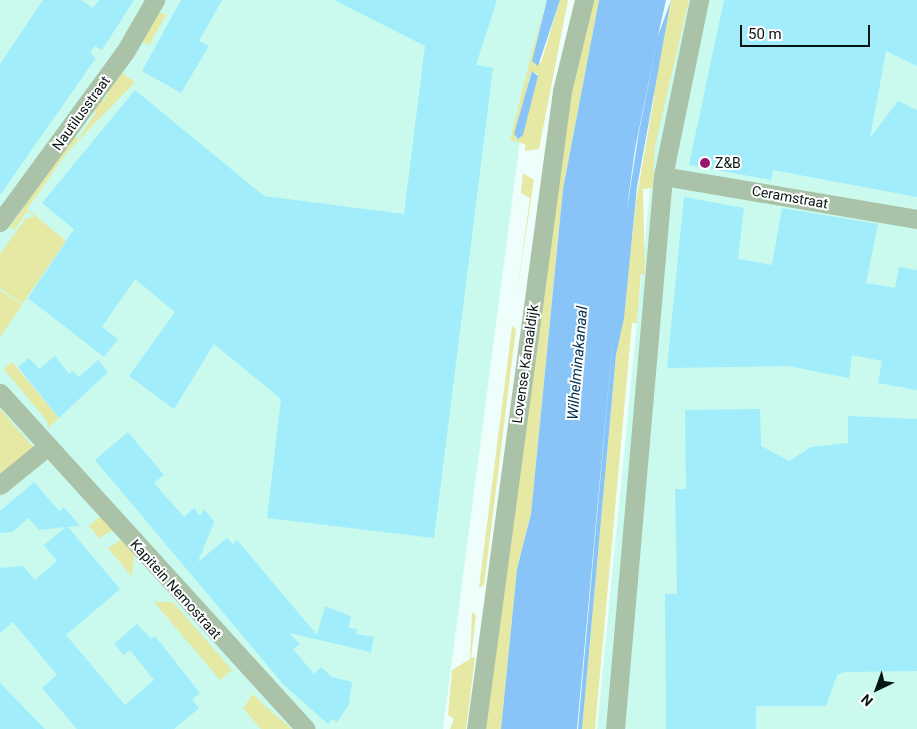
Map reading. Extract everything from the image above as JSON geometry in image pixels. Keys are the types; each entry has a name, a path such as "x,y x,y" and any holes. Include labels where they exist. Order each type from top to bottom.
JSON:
{"street":[{"name":"Nautilusstraat","path":"0,222 125,52 155,0"},
{"name":"Lovense Kanaaldijk","path":"476,729 562,91 584,0"},
{"path":"615,729 663,176 699,0"},
{"name":"Ceramstraat","path":"663,176 917,219"},
{"name":"Kapitein Nemostraat","path":"0,393 295,721 306,729"},
{"path":"0,486 48,446"}],"shaded area":[{"path":"0,0 556,0 527,87 443,729 0,729"},
{"path":"682,0 917,0 917,729 597,729 663,57"}],"green space":[{"path":"545,0 532,61 541,63 560,0 568,0 539,149 525,151 525,144 510,140","holes":["531,71 538,74 518,139 515,138"]},
{"path":"587,0 599,0 563,189 531,514 517,569 501,729 484,729 551,187"},
{"path":"671,0 689,0 655,146 653,188 643,189 645,274 641,274 637,323 632,323 595,729 582,729 616,355 624,303 630,303 625,302 636,201 654,98 659,98 653,97"},
{"path":"160,12 166,15 149,45 141,40"},
{"path":"119,71 135,82 141,75 137,80 68,151 27,209 66,241 22,304 0,288 0,254 26,218 35,217 27,211 14,230 10,227 73,136 78,139 96,112 92,109 100,99 104,101"},
{"path":"523,173 534,180 516,299 530,198 521,193"},
{"path":"0,290 22,305 0,337"},
{"path":"512,326 516,329 484,585 479,588"},
{"path":"12,362 59,418 48,428 47,421 4,369"},
{"path":"0,409 34,448 0,478"},
{"path":"101,516 113,530 99,538 89,526"},
{"path":"121,540 134,554 132,577 108,548"},
{"path":"154,602 173,602 232,670 220,680"},
{"path":"472,612 476,615 471,657 475,658 466,729 450,729 454,719 448,715 452,670 470,659"},
{"path":"253,694 292,729 261,729 243,708"}],"water":[{"path":"547,0 560,0 538,66 532,61"},
{"name":"Wilhelminakanaal","path":"599,0 666,0 658,36 671,0 637,187 624,318 616,355 582,729 578,729 614,326 577,729 501,729 517,569 531,514 563,189","holes":["657,41 639,132 626,215 635,149"]},
{"path":"532,71 538,76 523,135 518,139 514,134"}],"building":[{"path":"43,0 81,0 93,8 99,0 134,0 102,50 95,46 90,53 96,58 0,195 0,64"},
{"path":"181,0 222,0 199,41 209,46 181,93 142,71"},
{"path":"334,0 497,0 476,65 493,68 434,538 267,518 281,399 214,344 174,409 129,376 175,312 135,279 102,327 118,339 104,357 28,298 74,229 42,203 135,90 264,196 404,214 425,46"},
{"path":"724,0 917,0 917,66 886,51 870,138 898,101 917,110 917,197 773,170 771,180 689,165"},
{"path":"684,197 744,208 738,259 772,265 782,208 878,224 866,283 895,288 899,267 917,270 917,390 878,383 882,361 852,355 849,378 788,366 667,368"},
{"path":"55,356 69,374 73,371 79,377 98,360 108,372 59,418 18,367 29,358 39,369"},
{"path":"760,409 761,446 789,461 811,447 848,443 848,416 917,419 917,671 844,672 837,675 826,706 756,706 756,729 666,729 665,594 677,594 675,489 686,489 685,410"},
{"path":"128,432 164,475 154,483 184,517 194,508 200,516 204,509 214,522 198,562 227,538 233,544 237,540 317,635 325,606 351,616 349,628 357,629 356,634 374,637 371,652 289,633 300,644 293,649 314,674 321,667 332,677 352,682 349,704 337,722 332,719 328,724 284,685 95,460"},
{"path":"34,482 59,511 64,507 80,526 68,527 120,589 66,635 125,705 154,680 130,650 124,655 114,644 137,624 151,639 155,636 200,693 192,700 199,708 174,729 77,729 42,688 57,675 13,622 0,633 0,568 23,566 35,580 57,561 44,545 66,527 39,530 29,518 12,532 0,533 0,511"},
{"path":"0,683 45,729 0,729"}],"place":[{"name":"Z&B","path":"705,163"}]}
